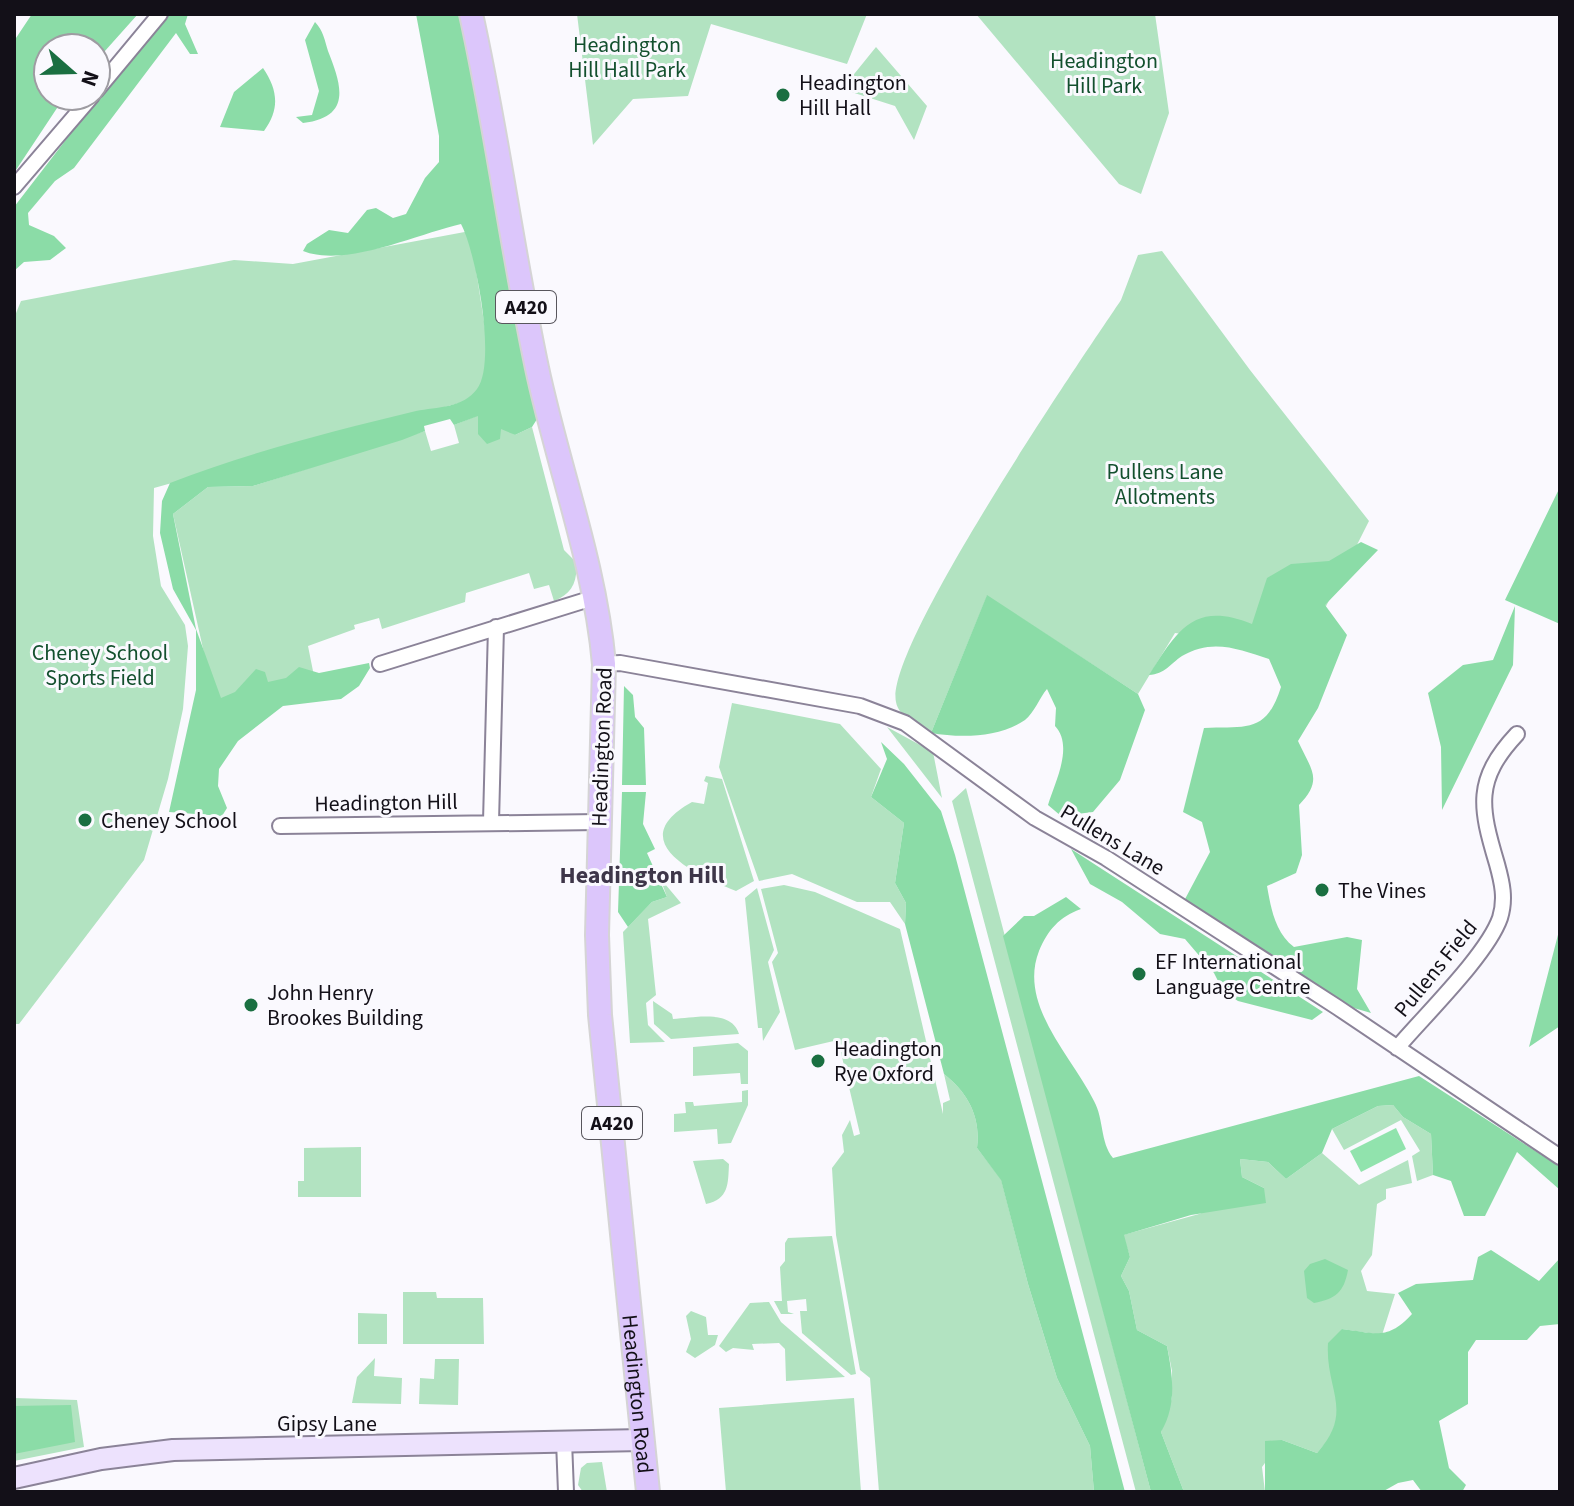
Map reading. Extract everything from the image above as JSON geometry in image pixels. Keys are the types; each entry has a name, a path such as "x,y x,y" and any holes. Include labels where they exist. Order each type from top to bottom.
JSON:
{"main road":[{"name":"Headington Road","path":"471,14 538,369 596,597 604,664 599,822 600,1015 648,1492"}],"street":[{"path":"112,72 160,14"},
{"path":"14,187 78,112"},
{"path":"380,664 596,597"},
{"path":"491,822 496,627"},
{"name":"Pullens Lane","path":"604,664 620,663 860,706 905,723 1035,818 1106,858 1560,1157"},
{"name":"Pullens Field","path":"1397,1048 1487,941 1501,916 1503,884 1482,806 1483,791 1494,762 1517,734"},
{"name":"Headington Hill","path":"280,826 599,822"},
{"name":"Gipsy Lane","path":"14,1478 101,1459 173,1450 467,1447 514,1441 642,1440"},
{"path":"564,1441 566,1492"}],"green space":[{"name":"Headington Hill Hall Park","path":"577,14 867,14 847,64 711,24 688,96 633,99 593,145"},
{"name":"Headington Hill Park","path":"976,14 1155,14 1169,113 1141,194 1119,184"},
{"path":"876,47 927,106 914,140 895,106 842,89"},
{"name":"Cheney School Sports Field","path":"470,231 495,393 154,488 153,536 161,586 185,625 188,646 183,709 168,779 144,860 19,1024 14,1024 14,318 21,301 234,260 293,264"},
{"name":"Pullens Lane Allotments","path":"1162,251 1250,370 1369,521 1304,650 1175,633 1138,694 987,596 931,733 905,716 896,702 901,672 921,625 989,502 1121,300 1138,255"},
{"path":"479,415 515,435 532,427 564,550 576,562 575,581 569,591 554,601 549,585 534,589 529,573 466,593 465,602 382,629 379,618 354,625 355,629 308,646 314,676 216,707 173,514 208,487 253,486 425,431 431,451 459,443 454,425"},
{"path":"732,703 840,724 881,769 871,797 904,823 895,883 906,903 905,924 890,902 857,902 792,874 759,881 719,767"},
{"path":"887,727 933,752 942,798"},
{"path":"706,776 722,779 754,881 736,891 686,866 672,855 664,843 664,830 672,816 692,802 704,804 708,783 704,781"},
{"path":"966,788 1151,1492 1136,1492 952,801"},
{"path":"660,878 681,903 648,919 656,995 646,1003 648,1025 665,1042 630,1043 623,932 652,902 667,897"},
{"path":"784,885 815,892 900,929 943,1114 943,1103 950,1100 944,1074 960,1089 971,1106 977,1126 977,1148 1001,1179 1028,1284 1057,1378 1090,1446 1094,1492 879,1492 870,1378 860,1370 836,1235 832,1168 844,1152 842,1135 850,1120 854,1136 860,1134 838,1040 795,1050 772,962 778,953 761,889"},
{"path":"757,888 774,950 768,962 780,1012 763,1041 762,1028 758,1028 745,898"},
{"path":"653,1001 672,1014 673,1019 720,1018 735,1026 739,1034 671,1039 654,1024"},
{"path":"738,1043 748,1051 748,1084 741,1084 740,1073 693,1076 693,1047"},
{"path":"748,1090 748,1105 731,1143 718,1144 717,1129 674,1132 674,1114 686,1113 685,1102 693,1102 694,1106 742,1102 742,1091"},
{"path":"1393,1105 1403,1117 1431,1134 1433,1175 1417,1181 1412,1156 1420,1151 1401,1120 1344,1150 1332,1129 1378,1106"},
{"path":"361,1147 361,1197 298,1197 298,1181 304,1181 304,1148"},
{"path":"1322,1153 1359,1185 1408,1160 1412,1183 1386,1189 1386,1199 1377,1204 1372,1255 1361,1271 1367,1291 1395,1294 1382,1335 1342,1329 1335,1393 1339,1414 1330,1438 1317,1453 1282,1440 1262,1467 1265,1492 1184,1492 1161,1432 1172,1398 1172,1371 1167,1346 1137,1330 1129,1291 1121,1276 1130,1257 1123,1235 1199,1214 1264,1188 1242,1177 1240,1159 1268,1162 1286,1179"},
{"path":"723,1159 729,1164 726,1190 714,1202 706,1204 693,1161"},
{"path":"832,1236 856,1374 851,1375 802,1333 800,1311 807,1311 806,1299 787,1301 788,1312 794,1314 781,1314 774,1301 782,1301 780,1267 785,1261 788,1238"},
{"path":"403,1292 436,1292 437,1298 483,1298 484,1344 403,1344"},
{"path":"769,1302 781,1322 845,1377 786,1381 785,1349 779,1343 752,1344 754,1350 733,1348 726,1352 719,1346 750,1303"},
{"path":"691,1311 706,1317 708,1335 718,1335 715,1345 695,1358 686,1352 691,1339 686,1316"},
{"path":"358,1313 387,1314 387,1344 358,1344"},
{"path":"375,1358 374,1376 402,1378 401,1404 352,1403 357,1377"},
{"path":"435,1359 459,1359 458,1405 419,1404 420,1378 434,1379"},
{"path":"14,1398 77,1400 84,1447 14,1461"},
{"path":"854,1398 861,1492 726,1492 719,1408"},
{"path":"602,1462 607,1492 583,1492 578,1485 581,1468 587,1463"}],"shaded area":[{"path":"32,14 138,14 112,43 112,32 32,32 32,112 54,112 14,173 14,41"},
{"path":"163,14 188,14 185,24 198,54 190,54 176,33 74,168 55,181 28,213 29,225 54,236 66,248 50,260 24,262 14,271 14,207 87,112 112,112 112,80"},
{"path":"416,14 459,14 539,416 532,427 515,435 501,429 500,439 487,444 478,434 478,416 454,425 450,419 424,426 425,431 402,440 253,486 208,487 173,514 196,629 221,698 235,692 256,669 265,672 268,682 286,678 299,667 319,673 369,663 370,668 359,686 341,699 283,706 238,741 219,769 218,786 227,808 222,816 169,812 196,690 196,630 173,589 160,533 162,501 170,483 292,443 457,403 477,389 483,376 485,333 482,307 473,258 461,224 360,253 320,255 303,251 307,244 329,230 348,233 367,210 376,208 393,218 406,214 425,178 439,162 439,136"},
{"path":"315,22 337,75 339,97 330,114 303,123 296,117 312,115 319,91 305,40"},
{"path":"263,68 272,84 275,100 273,115 264,131 220,127 234,92"},
{"path":"1560,487 1560,624 1505,600"},
{"path":"1361,542 1378,550 1325,605 1347,635 1318,708 1298,741 1313,774 1311,788 1299,805 1302,855 1296,873 1267,886 1278,927 1294,947 1347,937 1362,940 1357,989 1371,1013 1347,1006 1184,901 1210,852 1202,822 1183,812 1204,728 1243,727 1269,713 1281,687 1269,659 1226,647 1204,647 1182,656 1159,673 1149,675 1169,644 1190,624 1216,616 1252,624 1267,578 1291,564 1329,561"},
{"path":"987,595 1138,694 1145,710 1120,780 1093,812 1061,816 1048,805 1061,764 1063,744 1055,726 1056,708 1047,689 1028,717 1014,726 967,736 931,733"},
{"path":"1515,606 1513,665 1442,810 1441,747 1428,693 1463,665 1493,660"},
{"path":"624,686 633,695 635,717 644,728 646,785 622,785"},
{"path":"881,742 904,764 941,811 1125,1492 1094,1492 1090,1446 1057,1378 1001,1180 977,1148 977,1126 971,1106 960,1089 944,1074 905,924 906,903 895,883 904,823 871,797 887,759"},
{"path":"622,792 646,792 643,824 655,849 647,853 667,897 652,902 628,927 618,912"},
{"path":"1071,849 1323,1012 1312,1020 1238,1001 1223,991 1214,973 1185,939 1160,934 1122,902 1090,884"},
{"path":"1066,897 1081,909 1060,920 1046,937 1034,971 1036,991 1050,1029 1094,1101 1106,1145 1113,1158 1419,1076 1560,1167 1560,1190 1517,1152 1485,1216 1464,1216 1451,1181 1433,1175 1431,1134 1403,1117 1393,1105 1378,1106 1332,1129 1322,1153 1286,1179 1268,1162 1240,1159 1242,1177 1264,1188 1266,1203 1191,1215 1124,1235 1130,1257 1121,1276 1129,1291 1137,1330 1167,1346 1172,1401 1161,1432 1184,1492 1151,1492 1003,936 1024,916 1034,916"},
{"path":"1560,927 1560,1026 1529,1047"},
{"path":"1396,1128 1406,1149 1361,1172 1350,1151"},
{"path":"1491,1250 1539,1281 1560,1258 1560,1324 1540,1326 1527,1340 1476,1340 1468,1352 1468,1404 1439,1421 1449,1468 1466,1485 1462,1492 1422,1492 1413,1480 1398,1483 1382,1492 1265,1492 1265,1441 1282,1440 1317,1453 1334,1425 1336,1400 1328,1343 1342,1329 1388,1332 1412,1314 1398,1293 1416,1284 1473,1280 1478,1257"},
{"path":"1325,1259 1348,1270 1346,1278 1338,1293 1314,1303 1307,1298 1304,1271 1310,1264"},
{"path":"71,1405 75,1442 14,1454 14,1406"}],"place":[{"name":"Headington Hill Hall","path":"783,95"},
{"name":"Cheney School","path":"85,820"},
{"name":"The Vines","path":"1322,890"},
{"name":"EF International Language Centre","path":"1139,974"},
{"name":"John Henry Brookes Building","path":"251,1005"},
{"name":"Headington Rye Oxford","path":"818,1061"}],"district":[{"name":"Headington Hill","path":"642,875"}]}
